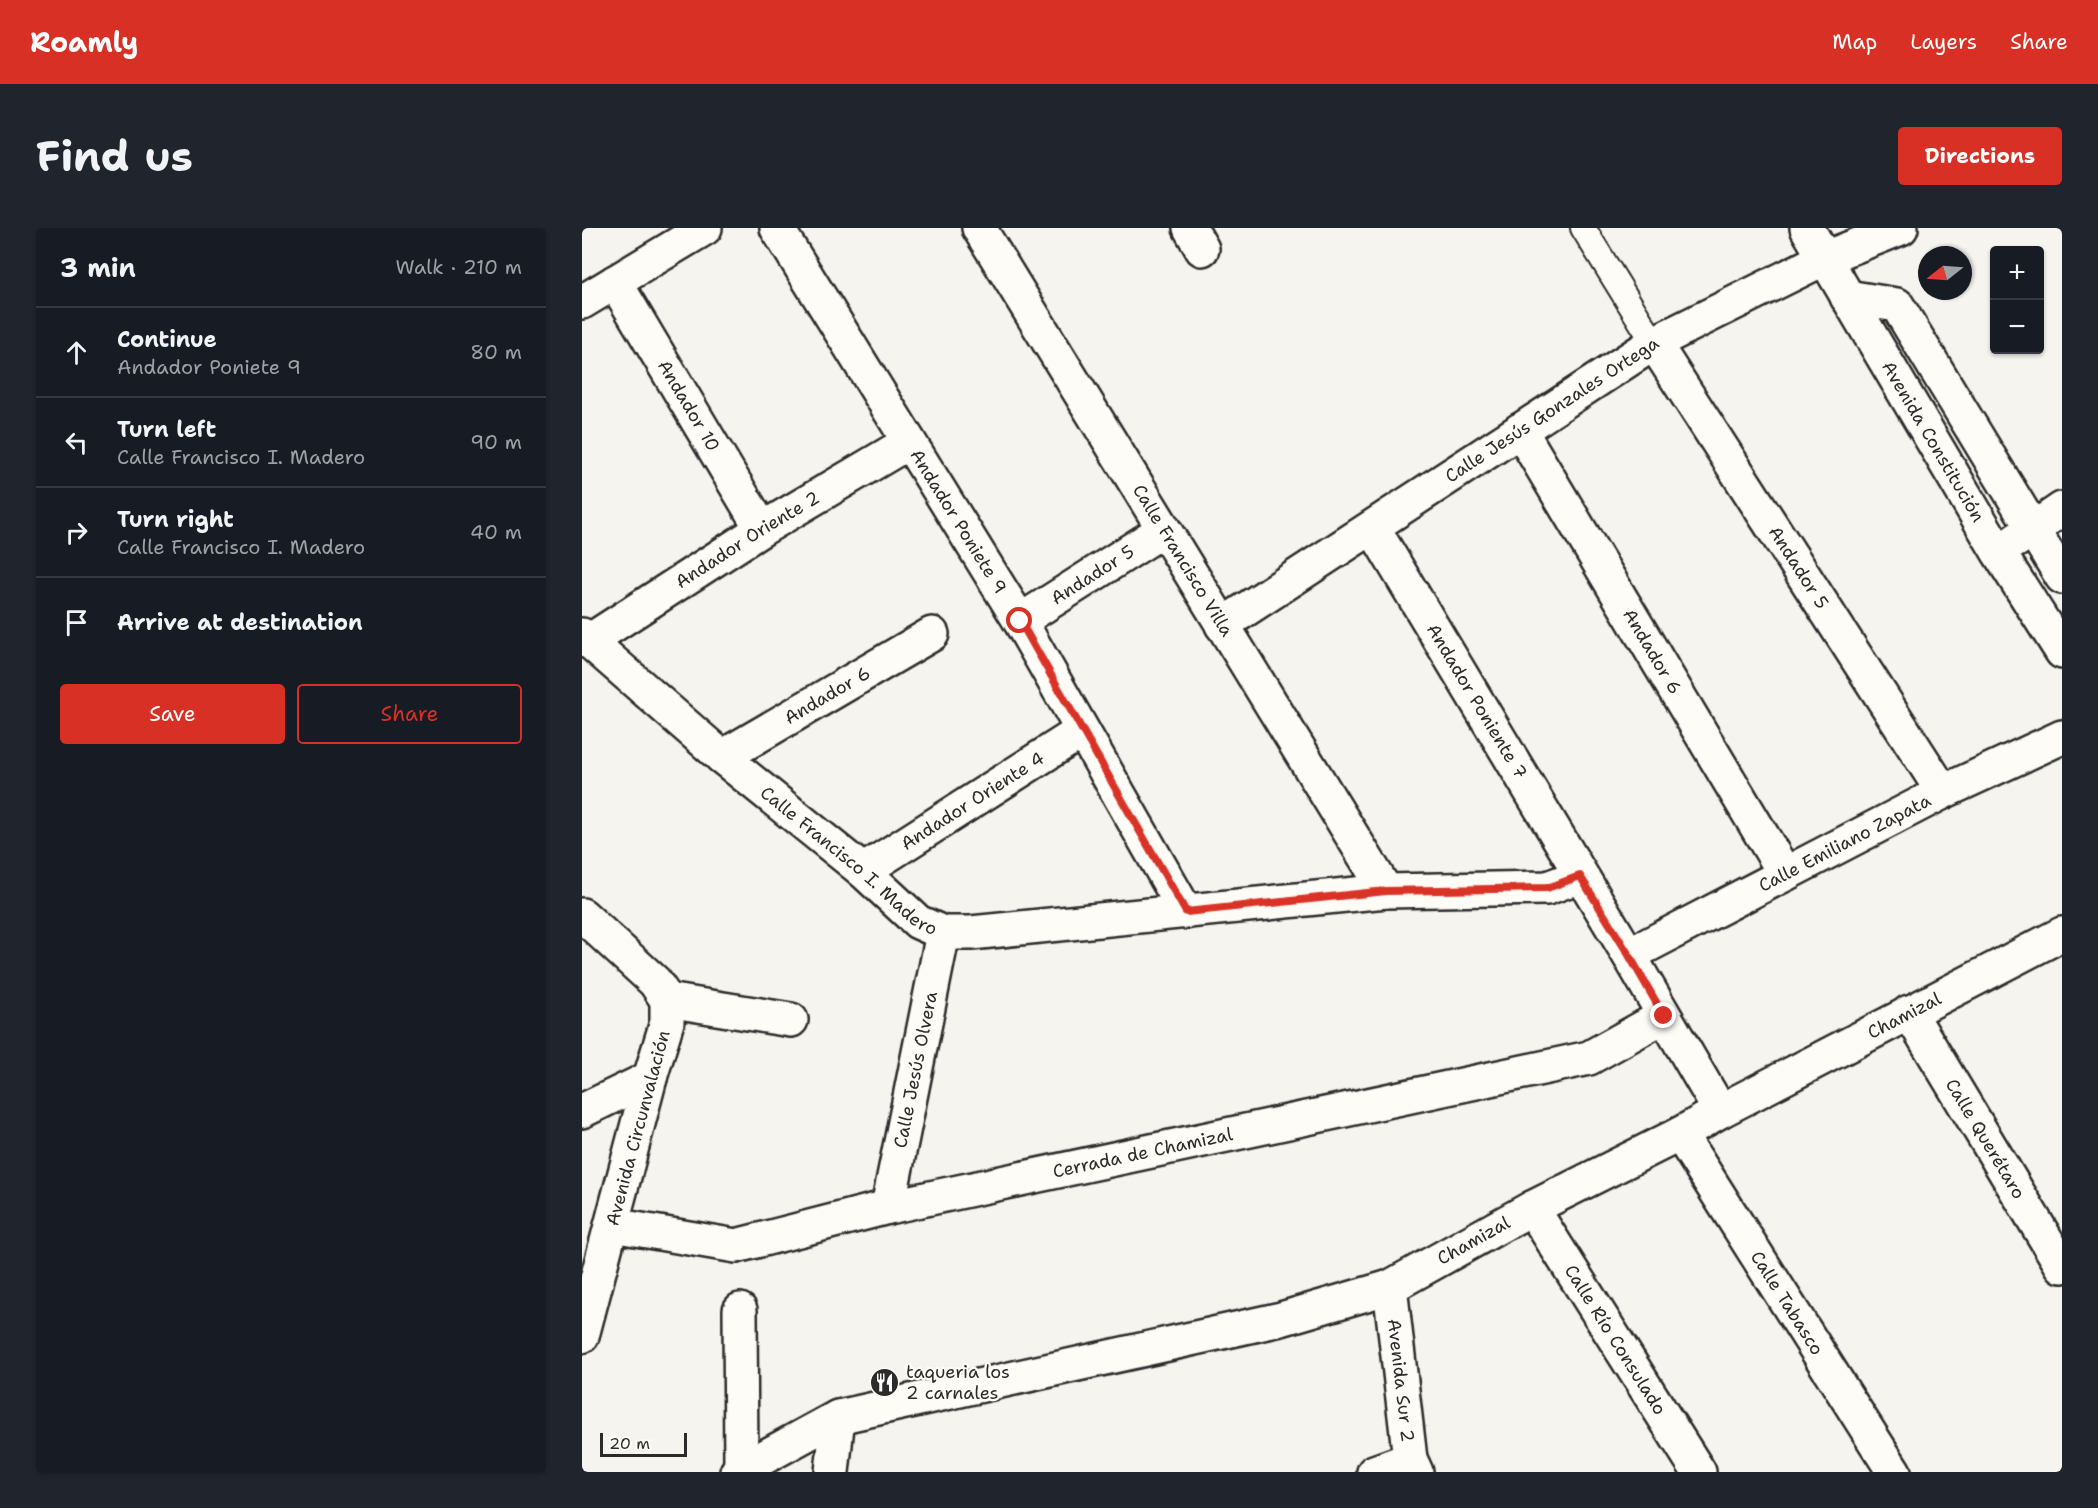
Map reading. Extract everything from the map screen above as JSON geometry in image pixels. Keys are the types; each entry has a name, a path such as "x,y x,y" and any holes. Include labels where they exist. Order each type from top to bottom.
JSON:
{"street":[{"path":"582,302 705,228"},
{"name":"Andador Poniete 9","path":"777,228 1020,621 1186,912"},
{"name":"Calle Francisco Villa","path":"980,228 1386,891"},
{"path":"1583,228 1654,343"},
{"name":"Avenida Constitución","path":"1807,228 1999,553 2062,652"},
{"name":"Calle Jesús Gonzales Ortega","path":"1222,625 1654,343 1825,258 1901,228"},
{"name":"Andador 10","path":"615,282 762,529"},
{"path":"1846,297 1897,305 2062,577"},
{"name":"Andador 5","path":"1654,343 1943,792"},
{"name":"Andador 6","path":"1520,430 1785,874"},
{"name":"Andador Oriente 2","path":"585,638 909,442"},
{"path":"1999,553 2062,509"},
{"name":"Andador Poniente 7","path":"1373,528 1580,876"},
{"name":"Andador 5","path":"1020,621 1163,530"},
{"name":"Andador 6","path":"722,757 932,634"},
{"name":"Calle Francisco I. Madero","path":"585,638 722,757 863,871 918,922 943,933 971,933 1386,891 1547,888 1580,876"},
{"name":"Andador Oriente 4","path":"863,871 1082,731"},
{"name":"Calle Emiliano Zapata","path":"1629,955 1943,792 2062,737"},
{"path":"1580,876 1720,1111"},
{"path":"582,915 655,982 667,1000 791,1020"},
{"name":"Calle Jesús Olvera","path":"888,1207 943,933"},
{"name":"Chamizal","path":"739,1471 838,1417 1281,1319 1390,1287 1533,1208 1680,1134 1909,1012 2060,940"},
{"name":"Avenida Circunvalación","path":"582,1336 667,1022 667,1000"},
{"name":"Calle Querétaro","path":"1909,1012 2062,1266"},
{"name":"Cerrada de Chamizal","path":"612,1224 736,1246 888,1207 1589,1058 1664,1016"},
{"path":"582,1111 650,1078"},
{"name":"Calle Tabasco","path":"1680,1134 1894,1472"},
{"name":"Calle Río Consulado","path":"1533,1208 1699,1472"},
{"name":"Avenida Sur 2","path":"1390,1287 1413,1466"},
{"path":"739,1471 740,1310"},
{"path":"832,1472 838,1417"},
{"path":"1374,1472 1413,1466"}],"place":[{"name":"taqueria los 2 carnales","path":"885,1382"}],"route":[{"path":"1020,621 1186,912 1386,891 1547,888 1580,876 1664,1016"}]}
